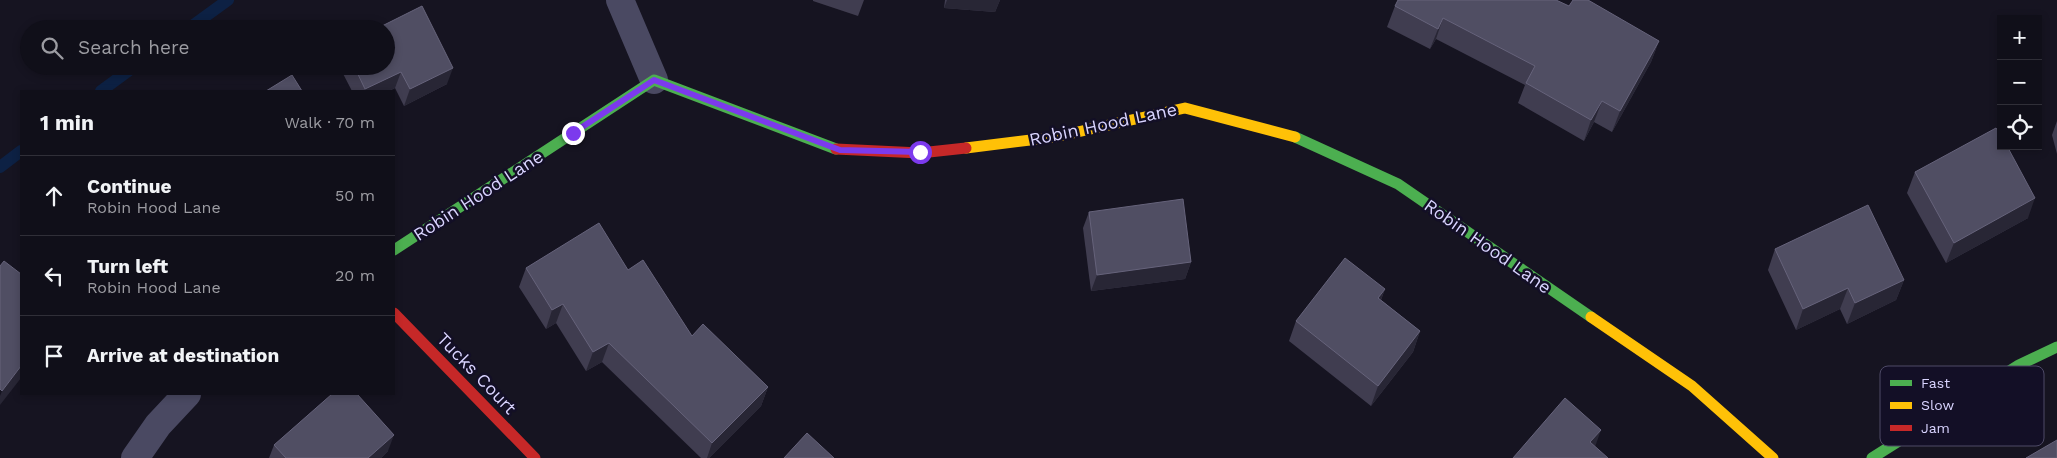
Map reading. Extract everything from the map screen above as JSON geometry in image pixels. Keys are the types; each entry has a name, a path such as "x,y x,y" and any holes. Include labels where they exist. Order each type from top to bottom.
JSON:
{"street":[{"path":"620,0 654,80"},
{"name":"Robin Hood Lane","path":"395,249 654,80 840,150 920,152 1055,137 1185,108 1292,136 1398,184 1692,386 1773,458"},
{"name":"Tucks Court","path":"395,314 535,458"},
{"path":"2017,366 2057,347"},
{"path":"136,458 158,425 186,395"},
{"path":"1872,458 1891,446"}],"building":[{"path":"1398,0 1556,0 1569,6 1573,0 1588,0 1659,41 1620,111 1602,101 1591,120 1526,83 1535,66 1443,18 1438,29 1395,6"},
{"path":"422,6 453,68 410,89 401,72 395,75 394,20"},
{"path":"292,75 301,90 268,90"},
{"path":"358,75 395,75 365,89"},
{"path":"1996,128 1997,150 2009,150 2035,198 1954,243 1915,172"},
{"path":"1183,199 1191,262 1097,275 1089,212"},
{"path":"1868,205 1904,280 1855,303 1848,288 1803,309 1775,249"},
{"path":"599,223 628,270 643,260 692,336 703,324 768,387 712,443 609,343 593,352 563,304 552,310 526,268"},
{"path":"1345,258 1385,289 1378,298 1420,331 1378,386 1296,321"},
{"path":"4,261 20,273 20,367 2,391 0,389 0,266"},
{"path":"331,395 358,395 394,435 368,458 286,458 274,445"},
{"path":"1565,398 1601,430 1590,442 1608,458 1513,458"},
{"path":"807,433 834,458 784,458"},
{"path":"2057,440 2057,458 2026,458"}],"waterway":[{"path":"200,20 228,0"},
{"path":"102,90 123,75"},
{"path":"0,167 20,152"}],"traffic: fast":[{"path":"395,249 654,80 836,149"},
{"path":"1295,137 1398,184 1591,317"},
{"path":"2017,366 2057,347"},
{"path":"1872,458 1891,446"}],"traffic: slow":[{"path":"966,148 1055,137 1185,108 1295,137"},
{"path":"1591,317 1692,386 1773,458"}],"traffic: jam":[{"path":"836,149 920,153 966,148"},
{"path":"395,314 535,458"}],"route":[{"path":"573,133 654,80 840,150 920,152"}]}
